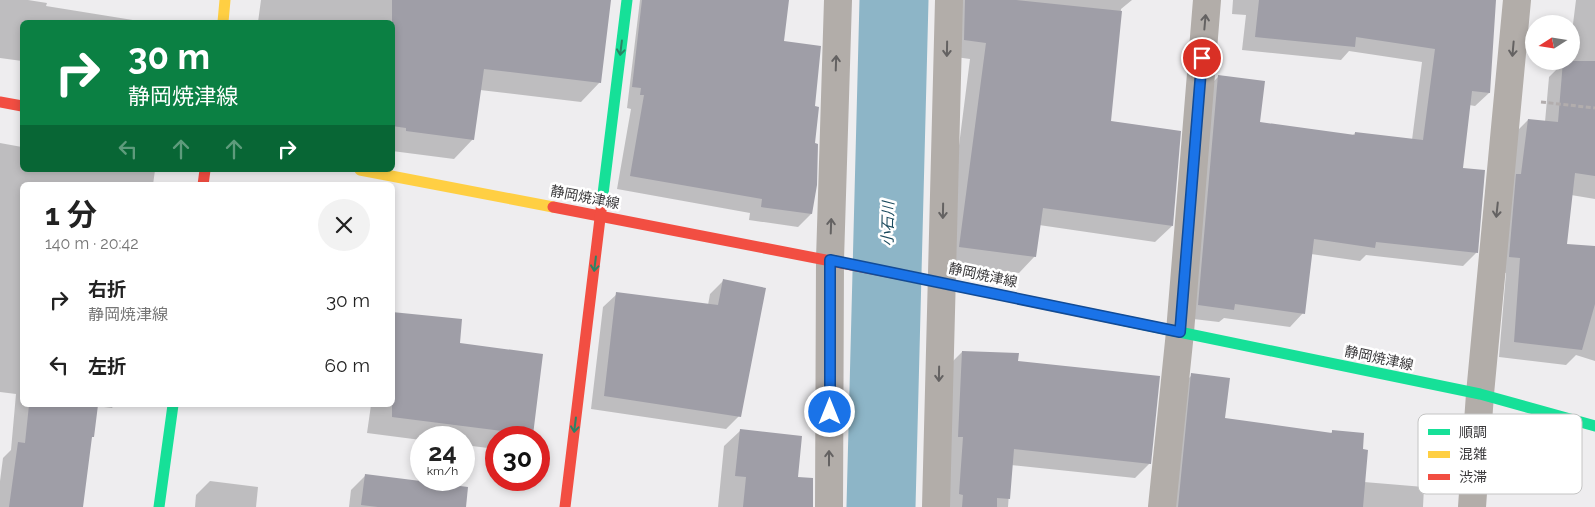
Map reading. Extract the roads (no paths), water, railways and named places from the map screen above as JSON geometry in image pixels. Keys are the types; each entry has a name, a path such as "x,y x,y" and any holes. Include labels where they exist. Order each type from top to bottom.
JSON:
{"main road":[{"path":"223,20 226,0"},
{"path":"566,507 627,0"},
{"path":"0,102 20,106"},
{"name":"静岡焼津線","path":"371,172 936,281 1480,394 1552,414"},
{"path":"159,507 173,407"},
{"name":"静岡焼津線","path":"1582,422 1595,426"}],"street":[{"path":"829,507 836,261 838,0"},
{"path":"936,507 936,281 948,0"},
{"path":"1162,507 1180,332 1207,0"},
{"path":"1479,414 1517,0"},
{"path":"1472,507 1473,494"}],"waterway":[{"name":"小石川","path":"881,507 894,0"}]}
